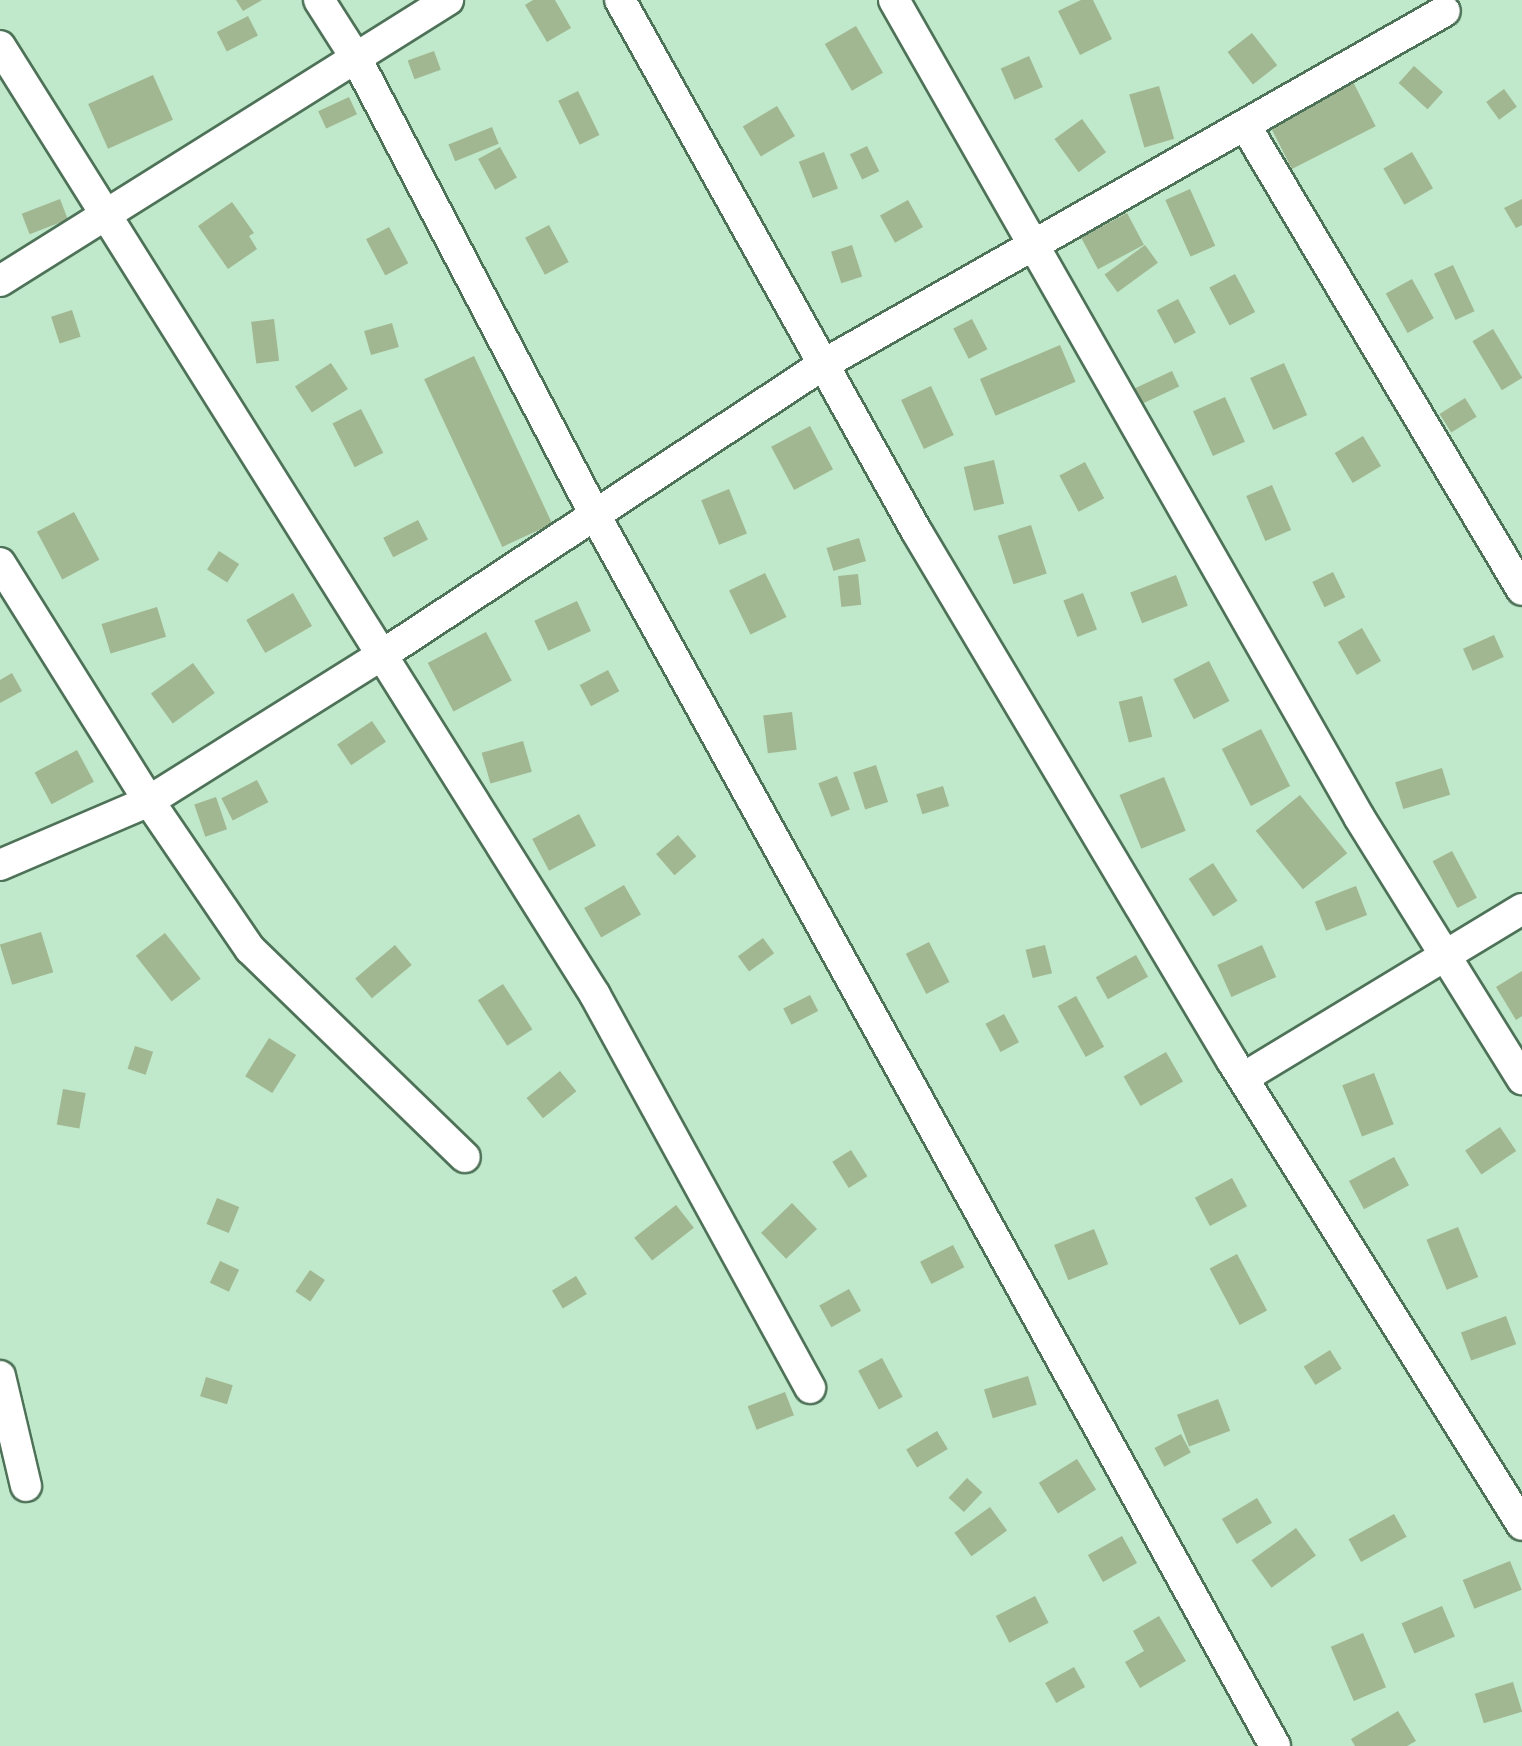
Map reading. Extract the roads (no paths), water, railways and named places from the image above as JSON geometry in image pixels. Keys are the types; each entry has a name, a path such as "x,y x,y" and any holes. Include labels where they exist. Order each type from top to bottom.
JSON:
{"street":[{"path":"319,0 356,58 594,515 1275,1746"},
{"path":"0,281 448,0"},
{"path":"620,0 917,532 1243,1078 1522,1525"},
{"path":"894,0 1359,817 1522,1079"},
{"path":"0,865 149,801 382,655 824,364 1445,12"},
{"path":"0,46 595,996 810,1388"},
{"path":"1246,125 1522,590"},
{"path":"0,563 149,801 250,950 465,1157"},
{"path":"1243,1078 1522,909"},
{"path":"0,1376 26,1486"}]}
